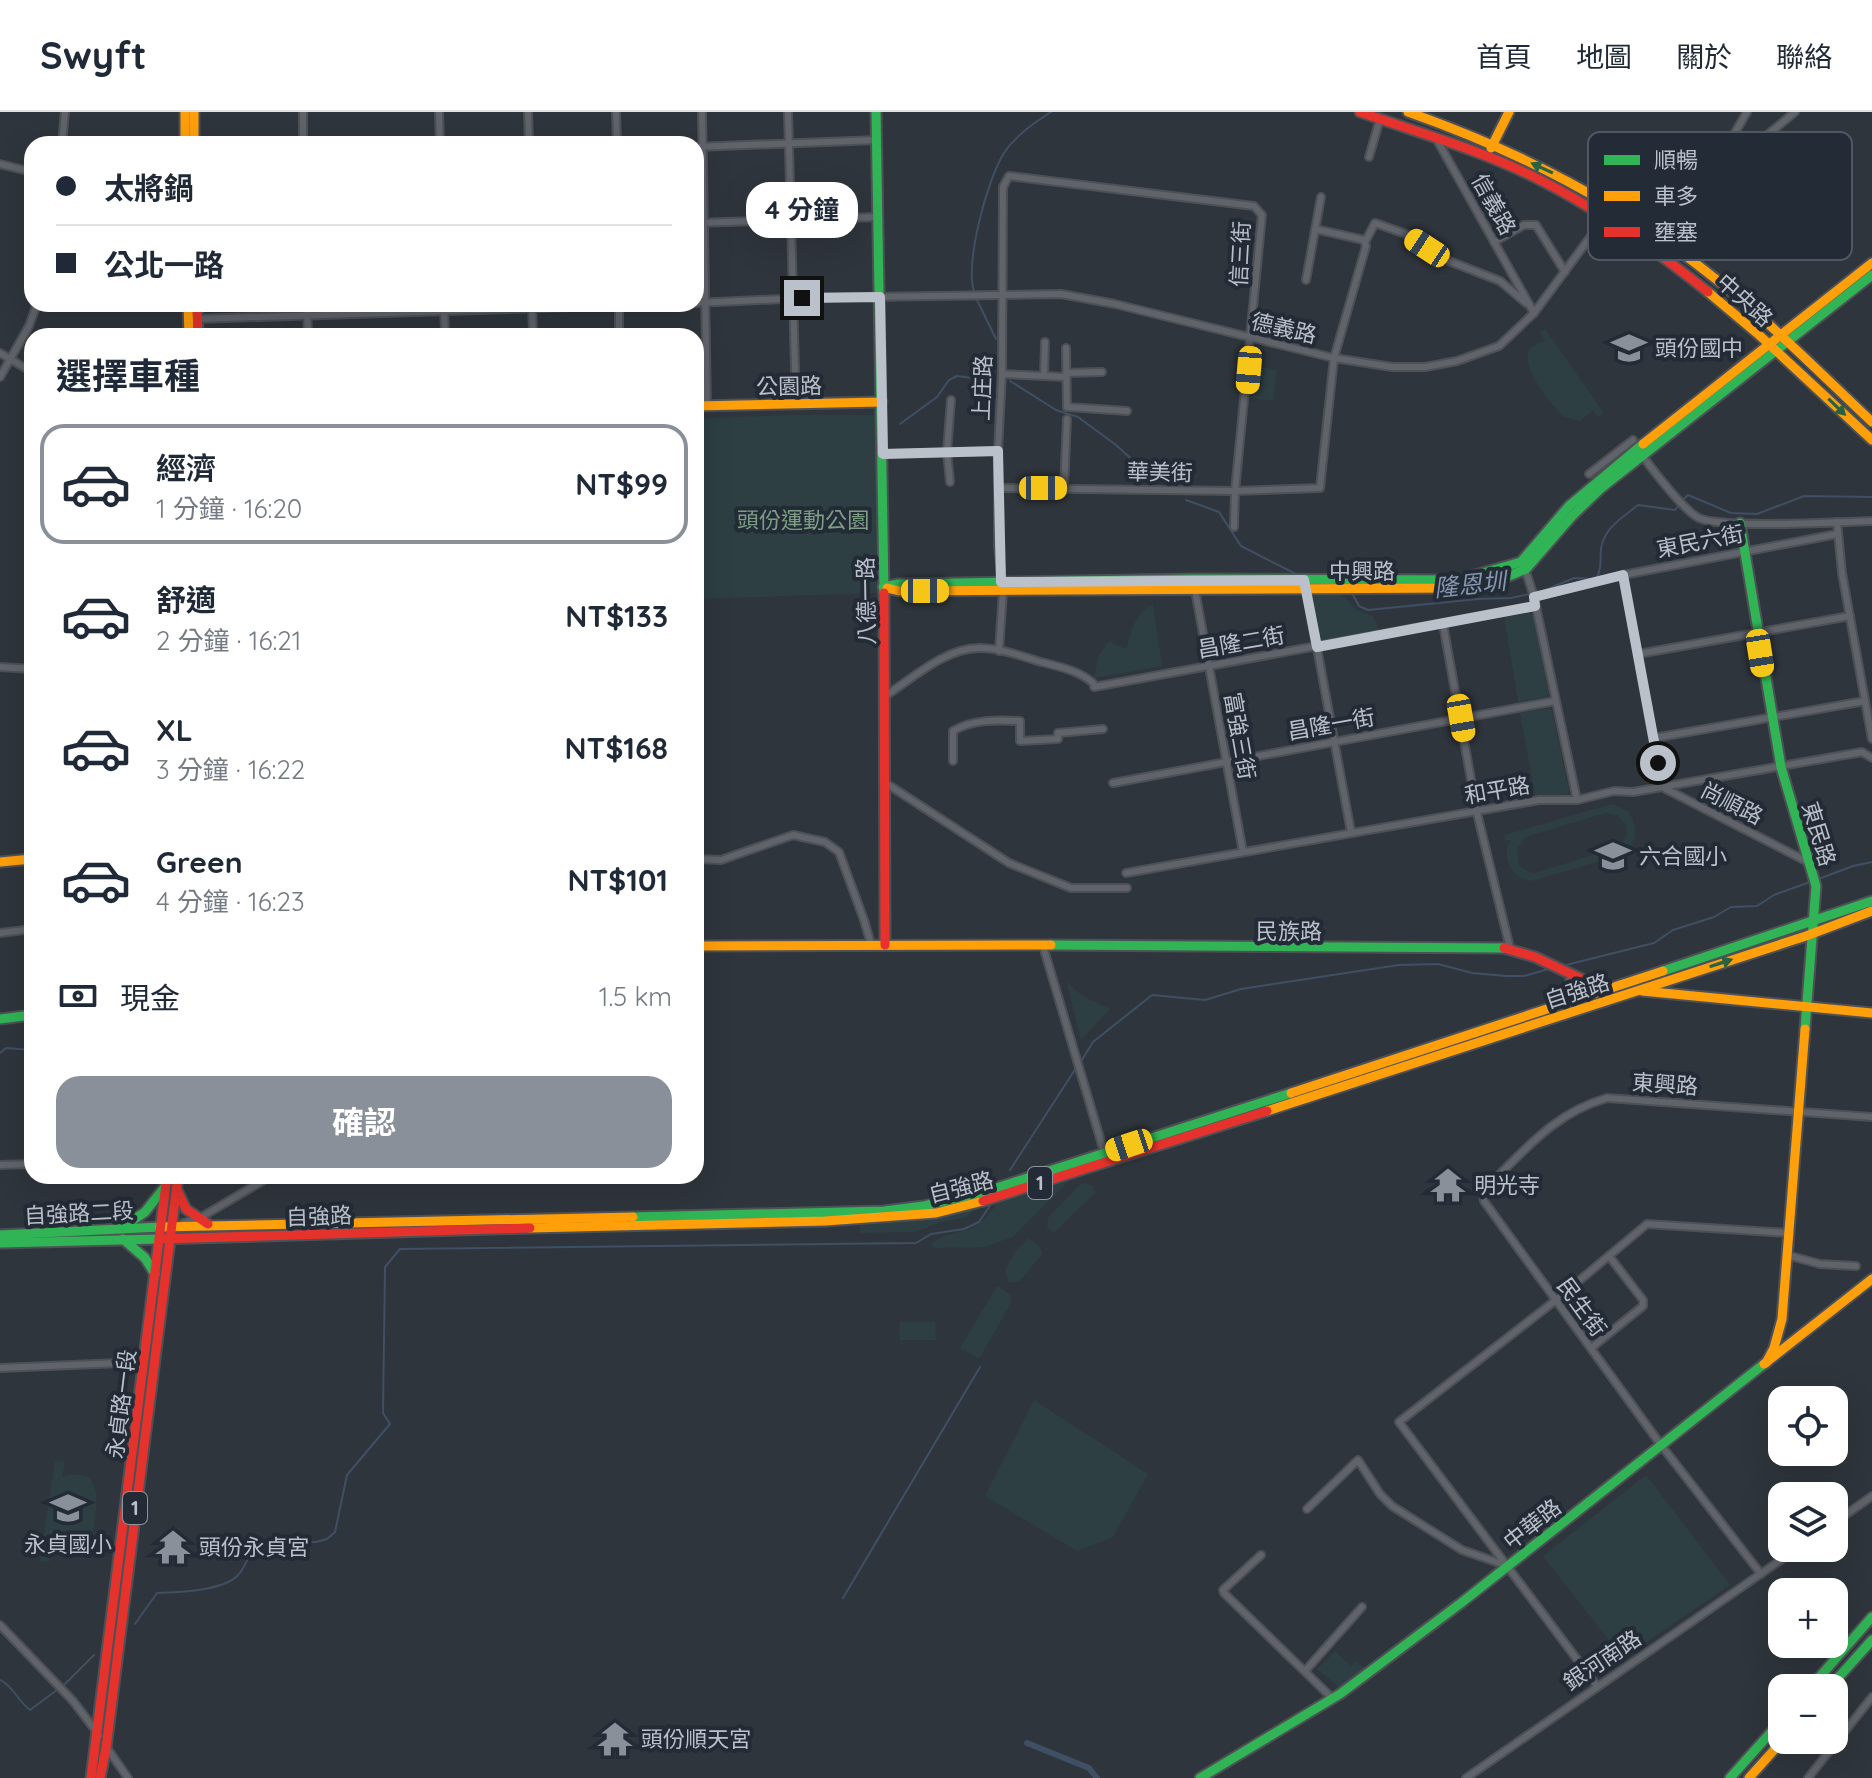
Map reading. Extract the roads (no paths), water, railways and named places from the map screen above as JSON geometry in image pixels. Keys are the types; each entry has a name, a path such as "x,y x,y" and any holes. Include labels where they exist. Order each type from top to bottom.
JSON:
{"main road":[{"path":"185,112 185,136"},
{"path":"194,112 194,136"},
{"name":"八德一路","path":"876,112 883,454 885,945"},
{"name":"中央路","path":"1360,112 1487,156 1547,183 1588,207"},
{"name":"中央路","path":"1408,112 1425,115 1493,145 1588,192"},
{"path":"1487,156 1509,112"},
{"name":"信義路","path":"1425,115 1437,140"},
{"name":"中央路","path":"1669,260 1755,330 1872,440"},
{"name":"中央路","path":"1688,260 1737,297 1872,422"},
{"name":"中興路","path":"883,587 899,584 1305,584 1459,588 1505,577 1526,569 1638,448 1772,348 1845,290 1872,263"},
{"name":"中興路","path":"1845,290 1872,275"},
{"path":"197,312 198,328"},
{"name":"公園路","path":"707,406 882,402"},
{"name":"東民路","path":"1740,523 1781,767 1816,886 1782,1319 1766,1363"},
{"path":"0,862 24,860"},
{"name":"自強路","path":"159,1239 905,1217 972,1204 1872,901"},
{"name":"自強路","path":"1406,1060 1637,991 1872,911"},
{"name":"民族路","path":"704,946 1510,948 1525,951 1604,991 1637,991 1872,1013"},
{"path":"0,1019 24,1016"},
{"name":"自強路","path":"160,1227 884,1211 956,1200 1105,1158"},
{"path":"156,1275 145,1258 120,1235 170,1184"},
{"name":"永貞路一段","path":"100,1778 106,1748 149,1362 160,1227 171,1184"},
{"path":"172,1184 172,1226"},
{"path":"173,1184 181,1202 198,1219 214,1226"},
{"name":"永貞路一段","path":"149,1362 172,1226"},
{"name":"自強路二段","path":"0,1243 120,1235 160,1227"},
{"name":"自強路二段","path":"0,1235 120,1235 159,1239"},
{"name":"中華路","path":"1200,1778 1333,1699 1508,1566 1872,1279"},
{"name":"永貞路一段","path":"91,1778 138,1455"},
{"path":"1822,1674 1872,1617"},
{"path":"1842,1674 1872,1640"},
{"path":"1730,1778 1768,1736"},
{"path":"1749,1778 1770,1754"}],"street":[{"path":"63,136 65,112"},
{"path":"303,112 303,136"},
{"path":"439,112 440,136"},
{"path":"528,112 529,136"},
{"path":"616,112 617,136"},
{"path":"700,136 702,112"},
{"path":"788,112 796,404"},
{"path":"1735,132 1747,112"},
{"path":"1771,132 1795,112"},
{"path":"1369,157 1380,119"},
{"path":"704,147 877,140"},
{"name":"信義路","path":"1437,140 1534,313"},
{"path":"0,164 24,170"},
{"name":"信三街","path":"1009,176 1254,206 1260,210 1252,339 1235,491 1234,527"},
{"name":"上庄路","path":"999,651 1002,586 998,451 1002,374 1003,187 1009,176"},
{"path":"1306,280 1321,197"},
{"path":"704,223 878,217"},
{"path":"1334,358 1364,241 1375,223 1406,234 1449,261 1500,281 1528,306"},
{"path":"1494,242 1524,225 1536,225 1565,272"},
{"path":"1315,229 1364,241"},
{"name":"德義路","path":"704,302 1061,294 1115,304 1334,358 1392,367 1425,367 1457,361 1499,346 1534,313 1588,240"},
{"path":"197,319 366,312"},
{"path":"307,315 308,328"},
{"path":"0,377 24,332"},
{"path":"1044,376 1045,342"},
{"path":"1066,348 1067,407 1127,411"},
{"path":"0,353 24,367"},
{"name":"華美街","path":"1000,488 1235,491 1320,488 1334,358"},
{"path":"704,361 707,406"},
{"path":"1002,374 1044,376 1102,372"},
{"path":"950,482 947,452 951,400"},
{"path":"1064,488 1067,419"},
{"path":"1589,474 1638,448 1683,504 1701,519 1740,523 1872,521"},
{"path":"883,454 998,451"},
{"path":"1837,522 1872,740 1862,752 1872,758"},
{"name":"東民六街","path":"1533,596 1744,550 1837,534"},
{"path":"1527,575 1577,800"},
{"path":"1623,575 1662,787"},
{"name":"富強三街","path":"1194,584 1243,852"},
{"path":"1305,584 1351,832"},
{"name":"昌隆二街","path":"999,651 1082,673 1093,685 1535,606"},
{"path":"1638,654 1850,616"},
{"path":"1443,624 1477,813 1510,948"},
{"path":"885,696 944,658 978,648 999,651"},
{"path":"0,667 24,668"},
{"name":"昌隆一街","path":"1113,783 1555,701"},
{"path":"1654,738 1865,701"},
{"path":"953,761 953,731 961,726 989,720 1020,721 1020,741 1058,739 1058,733 1103,729"},
{"name":"和平路","path":"1126,873 1539,800 1577,800 1614,791 1633,792 1862,752"},
{"path":"884,782 1009,863 1071,888 1127,888"},
{"name":"尚順路","path":"1662,787 1809,865"},
{"path":"704,859 721,860 793,835 825,842 839,852 871,944"},
{"path":"0,933 24,930"},
{"path":"1043,946 1105,1158"},
{"path":"1559,1006 1567,974"},
{"name":"東興路","path":"1487,1187 1551,1125 1576,1108 1607,1098 1872,1117"},
{"path":"0,1165 24,1164"},
{"path":"172,1226 198,1219 257,1184"},
{"name":"民生街","path":"1487,1187 1483,1193 1484,1201 1661,1445 1761,1574"},
{"path":"1597,1686 1399,1422 1556,1300 1647,1224 1788,1233"},
{"path":"1787,1255 1820,1264 1856,1266"},
{"path":"1591,1348 1643,1306 1643,1300 1609,1256"},
{"path":"0,1368 149,1362"},
{"path":"1307,1509 1358,1460 1380,1494 1392,1506 1462,1550 1508,1566"},
{"path":"1848,1513 1872,1496"},
{"path":"1261,1555 1223,1590 1224,1593 1333,1699"},
{"name":"銀河南路","path":"1466,1778 1778,1562"},
{"path":"1305,1671 1362,1607"},
{"path":"0,1625 64,1692 128,1778"},
{"path":"1808,1778 1872,1697"}],"waterway":[{"name":"隆恩圳","path":"974,292 972,261 975,242 997,165 1014,141 1051,112"},
{"name":"隆恩圳","path":"976,298 996,339"},
{"name":"隆恩圳","path":"900,424 937,397 949,380 957,376 972,378"},
{"name":"隆恩圳","path":"1010,381 1056,410 1078,417 1116,445 1152,478"},
{"name":"隆恩圳","path":"1683,500 1688,495 1731,513 1757,514 1804,496 1872,497"},
{"name":"隆恩圳","path":"1186,500 1219,512 1241,546 1298,575"},
{"name":"隆恩圳","path":"1352,593 1359,606 1368,610 1511,598 1543,591 1574,578 1596,579 1603,541 1615,524 1638,505 1675,510 1679,505"},
{"path":"1816,880 1872,862"},
{"path":"1562,966 1654,943 1673,930 1714,917 1731,907 1757,906 1774,895 1810,882"},
{"path":"1080,1063 1093,1042 1152,995 1205,1000 1241,989 1399,965 1438,964 1472,973 1506,976 1524,976 1552,968"},
{"name":"隆恩圳","path":"0,1053 6,1048 24,1049"},
{"path":"1010,1170 1076,1068"},
{"path":"135,1624 157,1593 200,1590 231,1580 243,1569 254,1546 278,1542 316,1542 327,1539 335,1532 347,1475 390,1424 383,1413 385,1267 400,1249 916,1243 931,1234 964,1229 979,1222 991,1204"},
{"path":"843,1598 980,1367"},
{"path":"0,1680 30,1710 65,1684 94,1655"},
{"path":"1027,1743 1089,1768 1097,1778"}],"place":[{"name":"頭份國中","path":"1629,348"},
{"name":"六合國小","path":"1613,856"},
{"name":"明光寺","path":"1448,1185"},
{"name":"永貞國小","path":"68,1508"},
{"name":"頭份永貞宮","path":"173,1547"},
{"name":"頭份順天宮","path":"615,1739"}],"park label":[{"name":"頭份運動公園","path":"803,520"}]}
